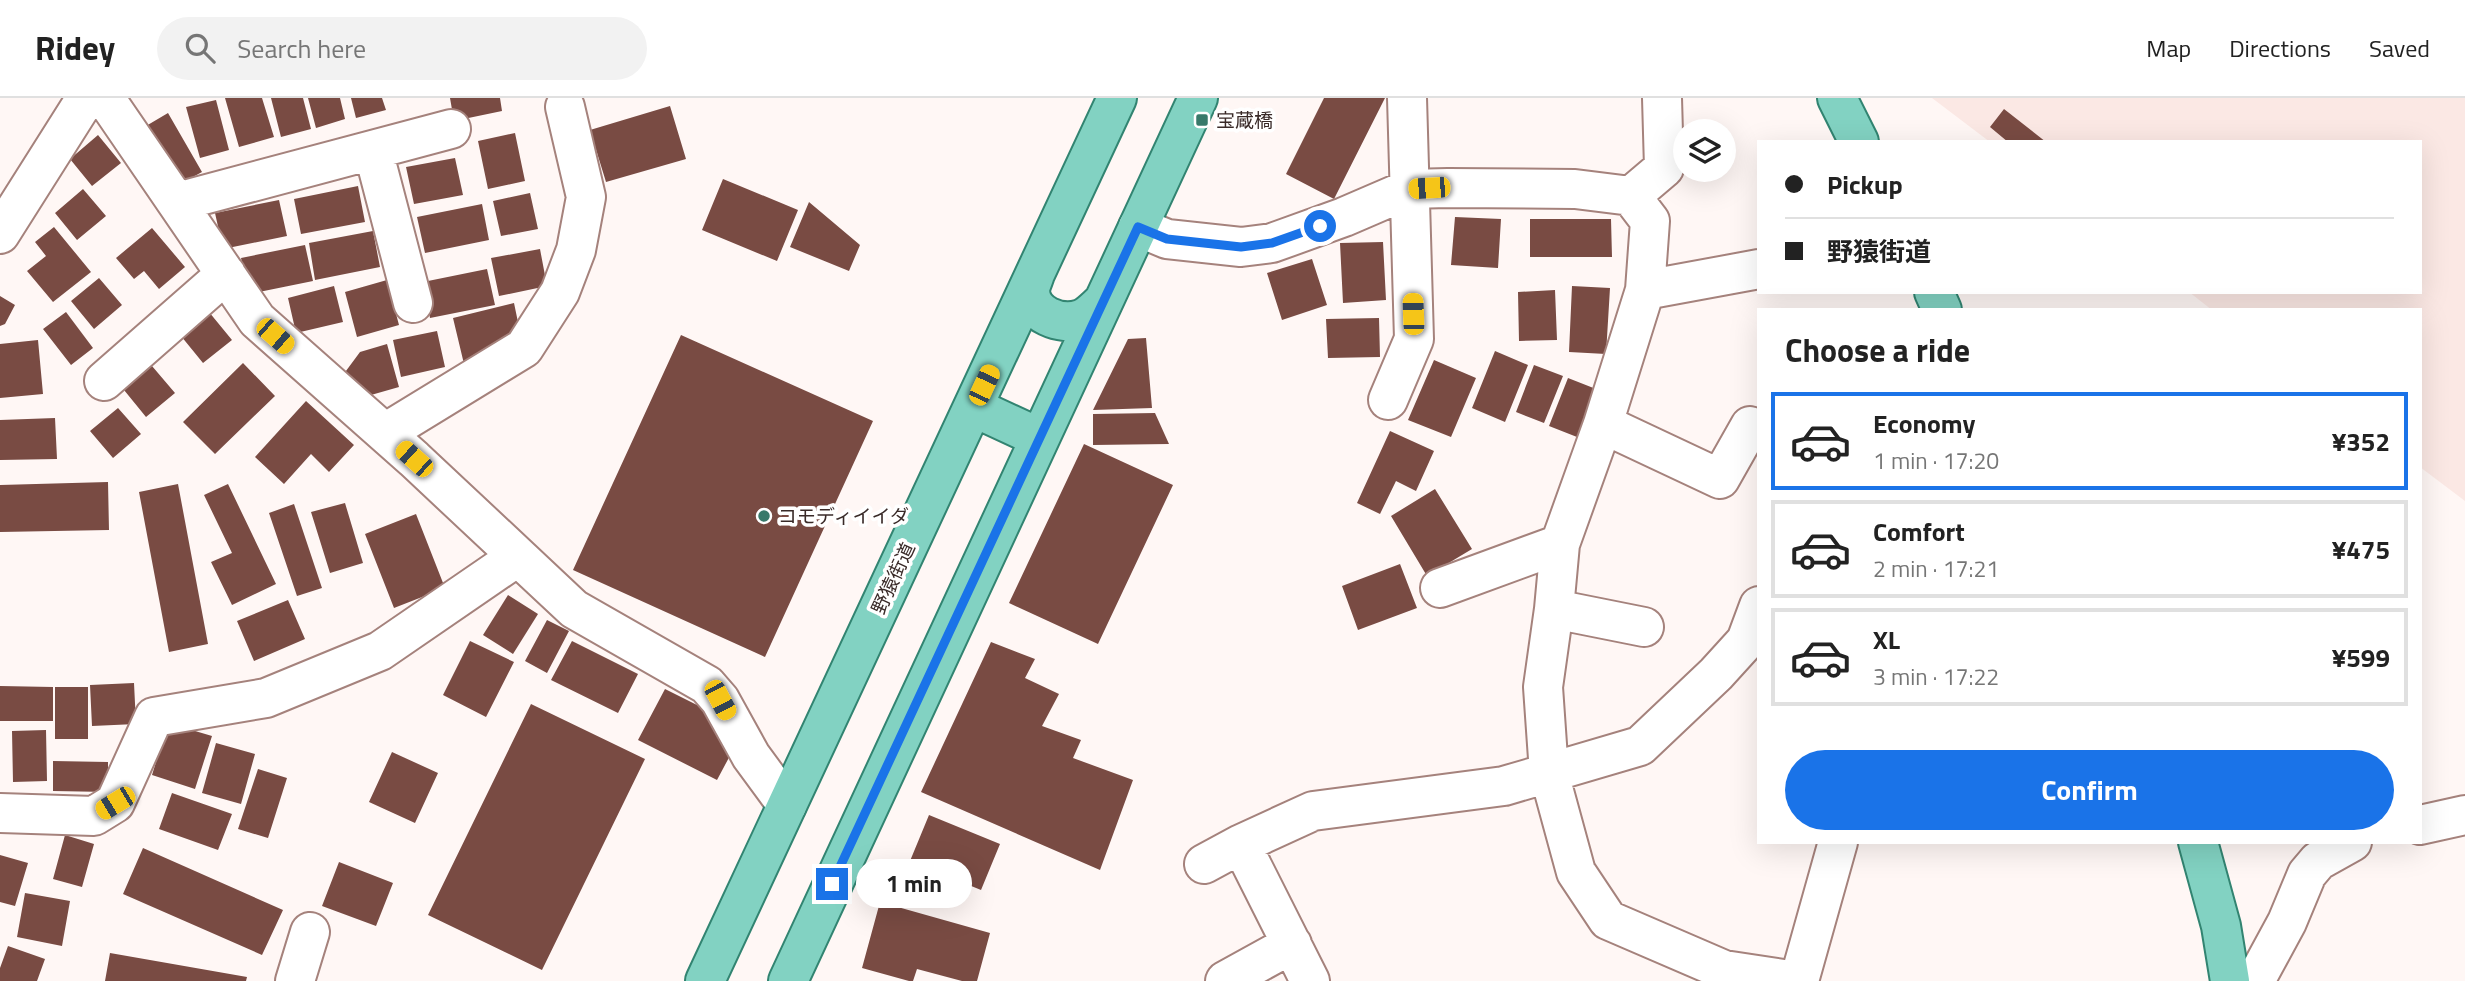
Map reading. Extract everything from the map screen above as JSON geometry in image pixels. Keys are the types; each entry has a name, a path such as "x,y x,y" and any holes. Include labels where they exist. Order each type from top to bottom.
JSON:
{"main road":[{"name":"野猿街道","path":"705,981 1117,98"},
{"path":"788,981 1198,98"},
{"path":"1837,98 1857,140"},
{"path":"1035,274 1030,290 1036,306 1045,317 1068,322 1084,318 1103,302"},
{"path":"973,407 1040,438"},
{"path":"2199,844 2221,926 2230,981"}],"street":[{"path":"0,234 86,98"},
{"path":"105,98 257,320 385,433 574,609 707,685 720,700 751,756 787,804"},
{"path":"1388,400 1414,338 1407,98"},
{"path":"1138,227 1167,239 1241,247 1272,243 1344,218 1409,190 1448,187 1575,190 1631,196 1664,168 1662,98"},
{"path":"385,433 524,348 560,292 576,250 586,197 565,107"},
{"path":"177,202 451,129"},
{"path":"373,150 413,303"},
{"path":"1631,196 1650,221 1645,290 1603,424 1560,544 1543,687 1549,773 1576,872 1608,920 1724,970 1798,981 1837,844"},
{"path":"1645,290 1757,269"},
{"path":"104,381 226,274"},
{"path":"1603,424 1720,479 1750,426"},
{"path":"1440,588 1560,544"},
{"path":"0,813 94,816 115,803 154,717 265,698 380,651 517,556"},
{"path":"1554,609 1644,627"},
{"path":"1204,864 1313,811 1504,786 1640,746 1716,674 1746,641 1757,611"},
{"path":"2422,825 2465,815"},
{"path":"1241,844 1310,981"},
{"path":"2255,981 2287,922 2307,874 2318,860 2349,844"},
{"path":"295,981 310,932"},
{"path":"1225,981 1292,944"}],"shaded area":[{"path":"1932,98 2465,98 2465,501 2422,469 2422,308 2209,308 2192,294 2422,294 2422,140 1987,140"}],"building":[{"path":"225,98 262,98 274,137 239,147"},
{"path":"271,98 303,98 311,129 281,137"},
{"path":"308,98 340,98 345,119 316,128"},
{"path":"351,98 382,98 386,110 356,118"},
{"path":"450,98 500,98 502,111 454,121"},
{"path":"1324,98 1385,98 1334,199 1286,174"},
{"path":"216,100 229,150 200,158 186,107"},
{"path":"670,106 686,159 606,182 590,130"},
{"path":"2004,109 2043,140 2006,140 1990,127"},
{"path":"168,113 202,172 180,184 146,126"},
{"path":"515,133 525,181 488,189 478,141"},
{"path":"98,135 121,163 92,186 70,159"},
{"path":"455,158 463,195 414,204 406,167"},
{"path":"723,179 798,210 777,261 702,230"},
{"path":"358,186 365,222 301,234 294,199"},
{"path":"83,189 106,216 77,240 55,213"},
{"path":"530,193 538,229 501,236 493,201"},
{"path":"279,200 287,236 223,249 215,213"},
{"path":"809,202 860,245 849,271 790,247"},
{"path":"482,204 489,240 425,253 417,217"},
{"path":"1455,217 1501,219 1498,268 1451,265"},
{"path":"1530,219 1611,219 1612,257 1530,257"},
{"path":"54,227 91,272 53,302 27,271 46,256 35,242"},
{"path":"152,228 185,267 159,289 144,271 134,279 116,258"},
{"path":"373,231 380,267 315,280 309,243"},
{"path":"1383,242 1386,300 1343,303 1340,243"},
{"path":"305,245 313,281 249,294 241,258"},
{"path":"540,249 547,286 499,296 491,258"},
{"path":"1312,259 1327,305 1282,320 1267,273"},
{"path":"487,269 495,305 430,318 423,282"},
{"path":"99,278 122,305 94,329 71,301"},
{"path":"387,280 399,325 357,337 345,292"},
{"path":"334,286 343,322 296,333 288,298"},
{"path":"1572,286 1610,288 1606,354 1569,352"},
{"path":"1555,290 1557,340 1519,341 1518,292"},
{"path":"0,296 15,305 5,324 0,326"},
{"path":"514,303 519,327 499,355 464,364 453,318"},
{"path":"66,312 93,348 71,365 43,329"},
{"path":"209,312 232,340 203,363 181,336"},
{"path":"1379,318 1380,357 1328,358 1326,319"},
{"path":"437,331 445,367 401,377 393,340"},
{"path":"681,335 873,421 765,657 573,570"},
{"path":"1146,338 1152,408 1093,410 1128,339"},
{"path":"38,340 43,394 0,398 0,344"},
{"path":"387,344 399,387 371,395 343,375 360,352"},
{"path":"1495,351 1528,365 1505,422 1472,408"},
{"path":"1434,360 1476,378 1451,437 1408,420"},
{"path":"243,363 275,396 215,454 183,422"},
{"path":"1534,365 1563,376 1544,423 1516,412"},
{"path":"152,366 175,393 146,417 124,390"},
{"path":"1568,378 1596,389 1577,437 1549,426"},
{"path":"306,401 354,445 329,472 311,454 284,484 255,457"},
{"path":"118,408 141,434 113,458 90,431"},
{"path":"1155,413 1169,444 1093,445 1093,414"},
{"path":"55,418 57,459 0,460 0,420"},
{"path":"1390,431 1434,451 1416,491 1396,481 1380,514 1357,503"},
{"path":"1084,444 1173,485 1098,644 1009,603"},
{"path":"108,482 109,530 0,532 0,485"},
{"path":"178,484 208,644 169,652 139,492"},
{"path":"228,484 276,584 232,605 211,562 232,553 204,495"},
{"path":"1435,489 1472,549 1427,576 1391,516"},
{"path":"345,503 363,563 330,573 311,512"},
{"path":"294,504 322,588 297,596 269,513"},
{"path":"416,514 445,588 394,608 365,534"},
{"path":"1400,564 1417,608 1358,630 1342,586"},
{"path":"508,595 538,614 513,654 483,635"},
{"path":"288,600 305,639 254,661 237,621"},
{"path":"547,620 569,631 547,673 525,661"},
{"path":"470,641 514,662 486,717 443,695"},
{"path":"572,641 638,674 618,713 551,680"},
{"path":"991,642 1035,659 1025,678 1059,694 1042,726 1081,740 1073,758 1133,780 1100,870 921,792"},
{"path":"134,683 136,724 92,726 90,685"},
{"path":"0,686 53,687 53,721 0,721"},
{"path":"55,687 88,687 88,739 55,739"},
{"path":"665,689 701,707 733,750 717,780 638,740"},
{"path":"531,704 645,759 542,970 428,915"},
{"path":"168,723 212,736 195,789 152,775"},
{"path":"46,730 47,781 13,782 12,731"},
{"path":"216,743 255,754 241,804 202,793"},
{"path":"392,752 438,773 415,823 369,802"},
{"path":"53,761 108,762 108,792 53,791"},
{"path":"258,769 287,778 268,838 238,829"},
{"path":"172,793 232,814 218,850 159,829"},
{"path":"929,815 1000,844 981,890 910,861"},
{"path":"65,835 94,844 82,887 53,879"},
{"path":"143,848 283,910 262,955 123,894"},
{"path":"0,855 28,863 15,906 0,902"},
{"path":"339,862 393,883 376,926 322,906"},
{"path":"25,893 70,901 62,946 17,937"},
{"path":"880,902 990,933 977,981 962,981 917,969 913,981 909,981 862,968"},
{"path":"8,946 45,959 37,981 0,981 0,968"},
{"path":"110,953 247,977 246,981 105,981"}],"place":[{"name":"宝蔵橋","path":"1202,120"},
{"name":"コモディイイダ","path":"764,516"}],"route":[{"path":"832,884 1138,227 1167,239 1241,247 1272,243 1320,226"}]}
